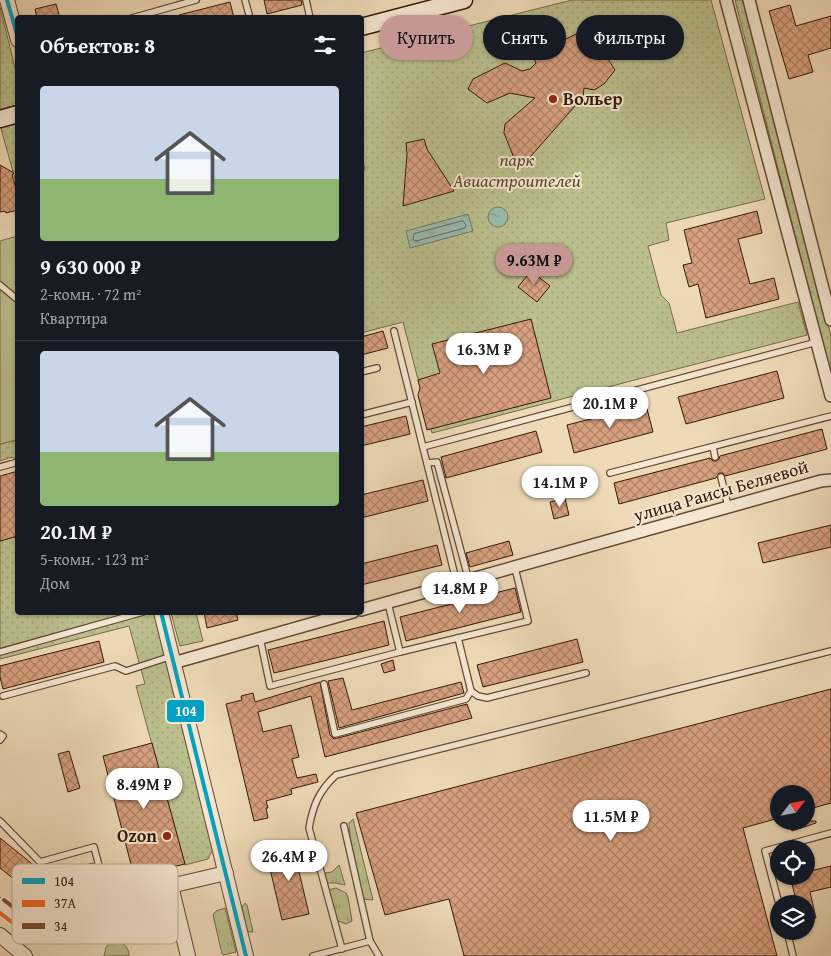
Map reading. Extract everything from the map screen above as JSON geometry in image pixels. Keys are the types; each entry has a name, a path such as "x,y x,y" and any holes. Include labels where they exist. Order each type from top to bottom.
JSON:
{"main road":[{"path":"364,25 464,0"},
{"path":"0,119 15,115"}],"street":[{"path":"8,0 15,28"},
{"path":"726,0 831,396"},
{"path":"749,0 831,320"},
{"name":"улица Раисы Беляевой","path":"364,609 515,568 728,506 831,480"},
{"path":"162,615 246,956"},
{"path":"172,659 260,638 342,615"},
{"path":"178,884 226,873"},
{"path":"0,905 12,915"},
{"path":"178,915 188,956"},
{"path":"0,935 26,956"}],"lane":[{"path":"143,15 196,0"},
{"path":"245,0 249,15"},
{"path":"306,0 309,15"},
{"path":"0,284 15,297"},
{"path":"394,331 457,584"},
{"path":"423,447 817,342"},
{"path":"364,371 377,368"},
{"path":"364,414 412,402"},
{"path":"610,473 831,416"},
{"path":"713,447 715,457"},
{"path":"427,463 437,462 469,581"},
{"path":"0,467 15,463"},
{"path":"721,477 728,506"},
{"path":"260,638 270,686 528,620 515,568"},
{"path":"388,603 400,652"},
{"path":"0,652 131,615"},
{"path":"324,684 336,734 466,699 470,691 458,638"},
{"path":"342,949 309,828 312,809 322,791 336,776 831,651"},
{"path":"3,696 115,666 126,671 172,659"},
{"path":"470,691 478,696 487,698 586,673"},
{"path":"0,734 3,736 0,740"},
{"path":"0,821 40,862 94,847 98,864"},
{"path":"344,826 370,942 379,956"},
{"path":"777,895 765,851 831,833"},
{"path":"789,940 793,956"},
{"path":"313,956 370,942"}],"green space":[{"name":"парк Авиастроителей","path":"572,0 711,0 765,199 666,223 669,240 648,246 661,295 669,303 677,333 798,302 807,335 432,433 403,322 364,332 364,52 379,48 379,60 473,60 473,25 483,22 483,60 566,60 566,15 512,15"},
{"path":"735,0 745,0 831,336 831,376"},
{"path":"0,7 15,68 15,105 0,109"},
{"path":"15,121 15,179 0,125"},
{"path":"15,237 15,440 0,444 0,241"},
{"path":"15,440 15,459 12,457 0,461 0,444"},
{"path":"15,537 15,615 155,615 214,847 208,859 185,865 136,686 145,684 129,626 0,659 0,541"},
{"path":"172,615 196,615 203,641 180,646"},
{"path":"353,819 373,900 363,899 351,847 349,823"},
{"path":"339,865 345,885 327,883 325,873 332,872"},
{"path":"336,888 346,893 348,897 352,921 346,924 336,920 328,890"},
{"path":"245,903 253,932 247,930 242,907"},
{"path":"225,908 236,952 224,955 222,954 213,915 216,911"},
{"path":"110,944 122,944 128,949 129,956 104,956 106,947"}],"water":[{"path":"498,207 505,210 508,217 505,224 498,227 491,224 488,217 491,210"},
{"path":"468,214 473,231 410,248 406,231"}],"building":[{"path":"264,0 301,0 302,5 267,14"},
{"path":"230,2 233,15 179,15"},
{"path":"56,4 59,15 36,15 35,9"},
{"path":"790,5 796,26 831,16 831,48 808,55 813,72 789,79 769,11"},
{"name":"Вольер","path":"576,34 576,60 609,60 615,70 604,84 594,90 584,88 583,97 523,165 514,158 504,133 505,124 535,98 510,93 487,103 468,89 473,79 505,63 522,71 530,69 536,63 535,60 566,60 566,39"},
{"path":"424,139 427,149 454,191 403,206 407,154 406,143"},
{"path":"0,165 14,173 12,175 15,184 15,211 0,212"},
{"path":"757,211 762,233 738,239 750,284 774,278 779,299 706,318 698,284 689,287 683,265 692,263 684,230"},
{"path":"531,271 550,286 537,302 518,287"},
{"path":"531,319 551,398 427,430 418,395 420,388 418,380 440,373 432,344"},
{"path":"383,331 388,348 364,354 364,336"},
{"path":"777,371 784,398 686,424 678,397"},
{"path":"646,405 653,432 574,453 567,425"},
{"path":"406,416 410,434 364,445 364,426"},
{"path":"822,429 827,449 725,476 723,473 719,473 716,478 619,504 614,483 710,458 716,461 720,456"},
{"path":"536,431 542,452 446,478 441,457"},
{"path":"15,472 15,537 0,541 0,476"},
{"path":"423,480 428,501 364,517 364,494"},
{"path":"565,498 569,515 554,519 550,502"},
{"path":"831,525 831,547 763,563 758,543"},
{"path":"509,541 513,555 470,567 466,553"},
{"path":"437,545 442,565 364,584 364,563"},
{"path":"515,588 521,612 406,641 400,617"},
{"path":"205,615 237,615 238,620 207,628"},
{"path":"384,621 389,645 274,673 268,650"},
{"path":"577,639 583,662 483,687 477,665"},
{"path":"99,641 104,662 3,689 0,666"},
{"path":"393,660 395,670 384,673 381,664"},
{"path":"343,678 352,710 461,682 464,693 339,728 328,681"},
{"path":"320,682 330,735 334,739 467,704 472,718 325,757 311,696 258,712 263,732 291,725 299,757 292,759 297,778 316,774 318,782 291,789 292,794 266,801 268,818 254,821 226,704 242,700 241,696 253,693 255,702"},
{"path":"831,689 831,803 815,807 815,785 770,785 770,820 743,828 770,930 770,940 773,940 777,956 464,956 449,899 385,915 356,813"},
{"path":"152,743 185,864 178,866 178,864 131,864 103,756"},
{"path":"69,751 80,788 68,792 58,754"},
{"path":"0,838 32,864 12,864 12,878 0,868"},
{"path":"308,846 311,860 297,863 309,914 282,920 267,856"},
{"path":"831,866 831,887 810,892 811,895 795,895 792,885 815,885 815,870"}],"transit line":[{"name":"104","path":"7,0 15,28"},
{"name":"104","path":"162,615 246,956"},
{"name":"34","path":"4,900 12,906"},
{"name":"37А","path":"0,913 12,922"}],"place":[{"name":"Вольер","path":"553,99"},
{"name":"Ozon","path":"167,836"}]}
